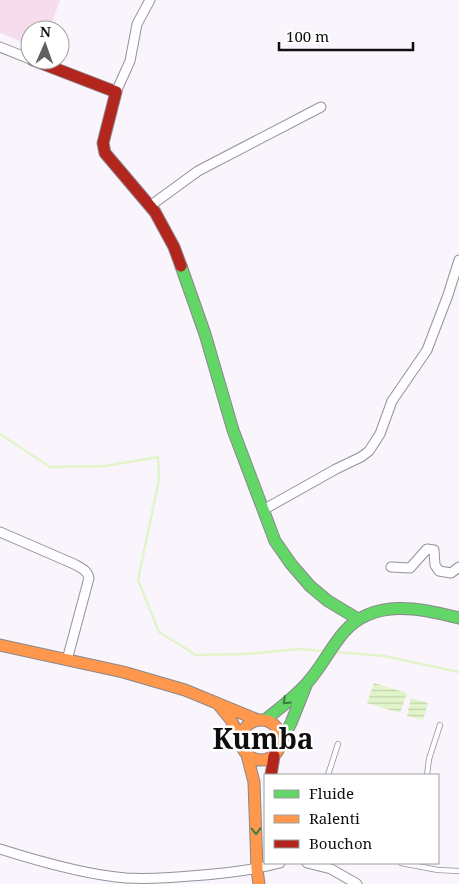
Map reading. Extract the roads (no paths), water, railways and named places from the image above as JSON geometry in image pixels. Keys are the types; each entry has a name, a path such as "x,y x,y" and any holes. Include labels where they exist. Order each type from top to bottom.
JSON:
{"main road":[{"path":"60,70 116,92 103,148 105,153 156,212 174,247 205,334 233,430 275,541 302,578 324,598 358,619"},
{"path":"270,774 274,756 280,747 308,682 323,660 358,619 374,611 403,608 430,611 459,618"},
{"path":"0,645 123,672 186,690 272,723 280,734 281,742"},
{"path":"240,738 246,726 261,720 308,682"},
{"path":"216,702 231,720 247,755 254,782 263,866 268,884"},
{"path":"247,755 253,759 260,760 274,756"},
{"path":"259,884 263,866"}],"street":[{"path":"116,92 130,60 137,24 150,0"},
{"path":"0,47 20,54"},
{"path":"150,206 198,171 322,107"},
{"path":"263,510 369,452 380,434 392,401 427,350 459,260"},
{"path":"0,532 74,564 85,570 88,574 89,578 67,660"},
{"path":"391,567 410,568 427,549 434,550 435,565 439,571 451,573 459,568"},
{"path":"0,849 114,880 234,873 263,866"},
{"path":"312,864 331,869 357,884"}],"lane":[{"path":"427,774 429,759 440,725"},
{"path":"328,774 338,744"},
{"path":"414,864 438,870 459,871"}],"waterway":[{"path":"0,434 50,467 105,466 158,457 159,480 138,580 159,632 196,655 245,654 300,649 323,651"},
{"path":"336,652 384,656 459,672"}],"district":[{"name":"Kumba","path":"263,738"}]}
